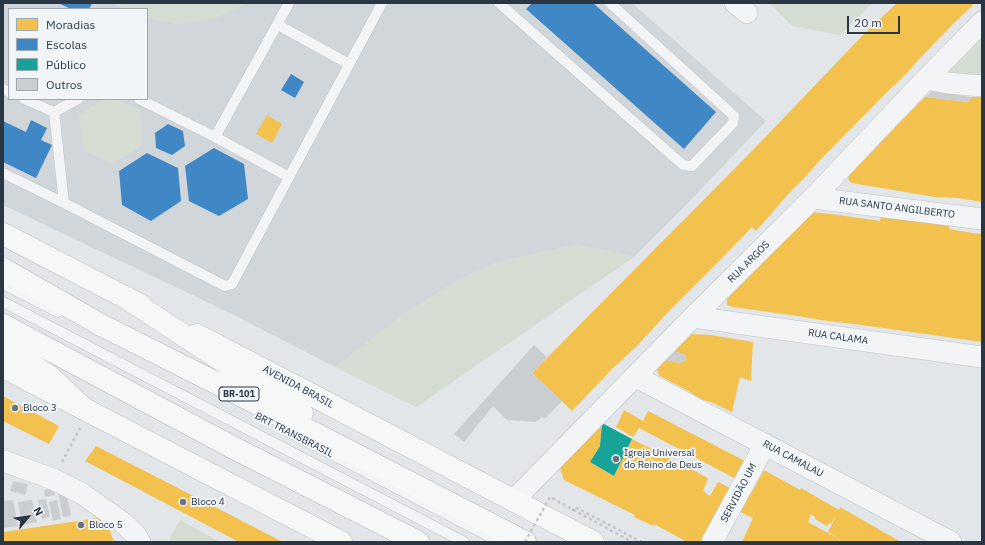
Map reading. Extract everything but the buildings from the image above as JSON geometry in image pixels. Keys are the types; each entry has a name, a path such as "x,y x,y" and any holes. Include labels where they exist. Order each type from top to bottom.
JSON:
{"main road":[{"name":"AVENIDA BRASIL","path":"3,234 593,542"},
{"name":"BR-101","path":"3,269 101,325 525,542"},
{"path":"126,297 402,478"},
{"path":"3,325 232,447 418,542"},
{"path":"3,346 48,375 87,411"},
{"path":"3,367 341,542"}],"street":[{"name":"RUA ARGOS","path":"514,500 636,377 693,317 813,198 982,22"},
{"path":"926,79 948,83 982,86"},
{"name":"RUA SANTO ANGILBERTO","path":"813,198 982,219"},
{"name":"RUA CALAMA","path":"693,317 982,357"},
{"name":"RUA CAMALAU","path":"636,377 951,542"},
{"name":"SERVIDÃO UM","path":"712,542 765,444"},
{"path":"3,461 53,479 81,493 122,522 136,534 137,541"}],"lane":[{"path":"215,137 289,3"},
{"path":"3,173 64,202 225,286 232,284 382,3"},
{"path":"499,3 683,165 692,166 733,123 734,116 610,3"},
{"path":"278,24 349,64"},
{"path":"26,100 54,112"},
{"path":"54,112 76,100"},
{"path":"141,100 215,137 289,177"},
{"path":"54,112 64,202"},
{"path":"3,284 166,369"},
{"name":"BRT TRANSBRASIL","path":"3,302 464,542"},
{"name":"BRT TRANSBRASIL","path":"280,428 500,542"}],"path":[{"path":"53,479 87,411"},
{"path":"525,542 550,497 632,542"},
{"path":"575,507 642,542"}],"shaded area":[{"path":"3,3 632,3 766,121 635,256 416,407 228,312 3,205"},
{"path":"112,3 248,3 214,19 176,24 148,18 148,8 122,8"},
{"path":"769,3 873,3 840,35 792,26"},
{"path":"982,33 982,82 933,79"},
{"path":"102,100 117,100 139,109 143,145 113,164 83,150 79,115"},
{"path":"577,244 635,256 416,407 335,367 408,311 461,278 497,262"},
{"path":"180,520 220,542 169,542"}],"place":[{"name":"Bloco 3","path":"15,408"},
{"name":"Igreja Universal do Reino de Deus","path":"616,459"},
{"name":"Bloco 4","path":"183,502"},
{"name":"Bloco 5","path":"81,525"}]}
